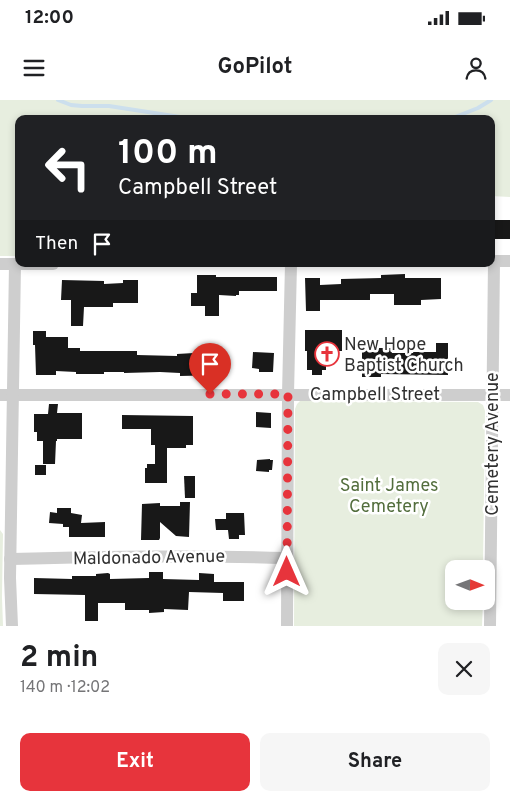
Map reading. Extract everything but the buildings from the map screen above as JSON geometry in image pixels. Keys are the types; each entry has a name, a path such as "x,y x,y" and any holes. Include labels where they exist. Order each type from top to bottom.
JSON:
{"street":[{"path":"495,261 510,261"},
{"path":"0,264 15,264 10,559 12,626"},
{"path":"287,626 288,394 291,267"},
{"name":"Cemetery Avenue","path":"490,626 493,267"},
{"name":"Campbell Street","path":"0,395 510,394"},
{"name":"Maldonado Avenue","path":"10,559 221,555 287,558"}],"green space":[{"path":"0,100 510,100 510,197 495,196 495,115 15,115 15,256 0,256"},
{"name":"Saint James Cemetery","path":"300,401 478,402 483,405 485,411 483,560 445,560 445,610 483,610 482,626 294,626 295,409"},
{"path":"0,530 3,534 3,626 0,626"}],"waterway":[{"path":"58,100 71,105 109,106 167,115"},
{"path":"460,115 478,108 491,100"}],"place":[{"name":"New Hope Baptist Church","path":"327,354"}],"route":[{"path":"210,394 288,394 287,572"}]}
